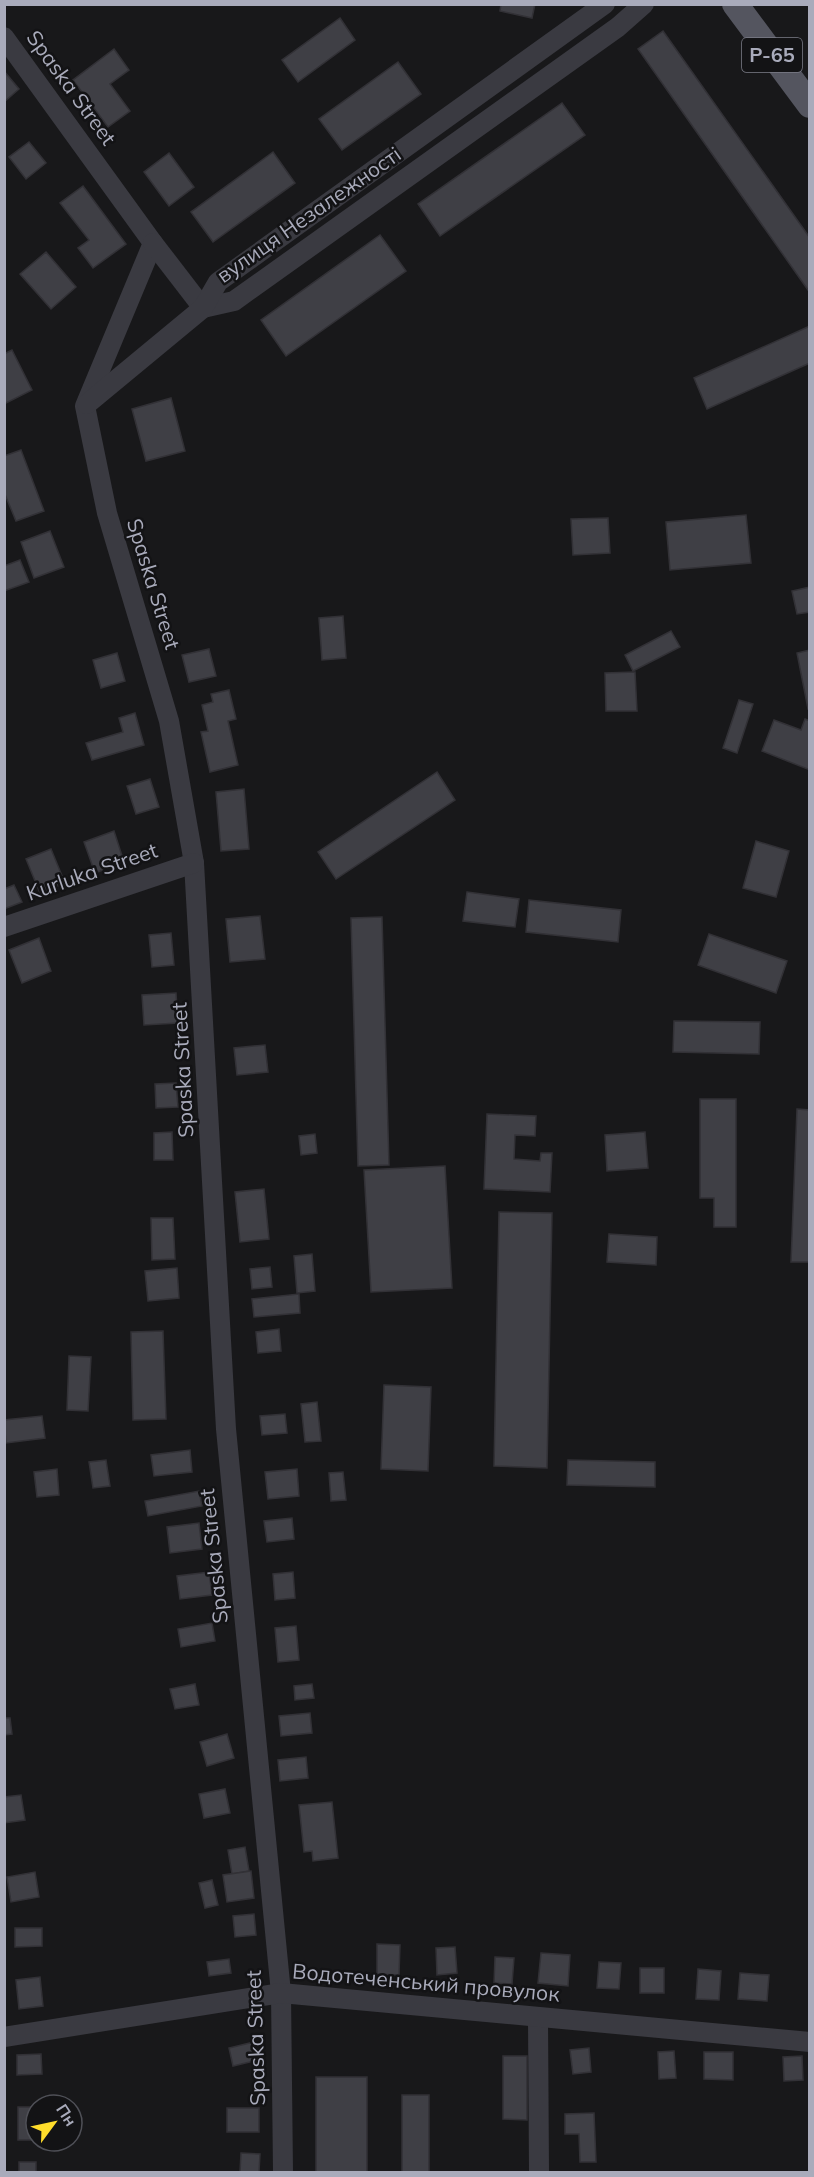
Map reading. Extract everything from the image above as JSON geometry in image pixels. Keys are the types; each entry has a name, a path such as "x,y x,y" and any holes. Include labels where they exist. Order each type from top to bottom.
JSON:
{"main road":[{"name":"Р-65","path":"735,4 810,105"}],"street":[{"name":"вулиця Незалежності","path":"203,308 218,282 605,4"},
{"name":"вулиця Незалежності","path":"203,308 234,301 618,27 644,4"},
{"name":"Spaska Street","path":"4,37 153,243 203,308"},
{"path":"85,406 153,243"},
{"path":"85,406 203,308"},
{"name":"Spaska Street","path":"85,406 107,513 169,721 194,863 226,1429 280,1993 283,2172"},
{"name":"Kurluka Street","path":"4,927 194,863"},
{"name":"Водотеченський провулок","path":"4,2037 280,1993 810,2042"},
{"path":"538,2018 539,2172"}],"building":[{"path":"501,4 535,4 532,18 500,11"},
{"path":"340,18 355,40 298,82 282,60"},
{"path":"663,31 810,238 810,289 808,290 638,49"},
{"path":"114,49 129,70 110,84 130,111 108,127 73,80"},
{"path":"398,62 421,94 342,150 319,119"},
{"path":"4,71 19,89 4,102"},
{"path":"562,103 585,135 440,236 418,204"},
{"path":"29,142 46,163 26,179 9,157"},
{"path":"273,152 295,183 213,242 191,212"},
{"path":"169,153 194,187 169,206 144,172"},
{"path":"83,186 126,244 93,268 78,248 89,240 60,203"},
{"path":"380,235 406,271 286,356 261,320"},
{"path":"46,252 76,287 51,309 20,274"},
{"path":"810,326 810,363 707,409 694,378"},
{"path":"12,350 32,390 4,404 4,354"},
{"path":"171,398 185,451 146,461 132,409"},
{"path":"21,450 44,511 16,521 4,492 4,456"},
{"path":"746,515 751,563 670,570 666,522"},
{"path":"608,518 610,553 573,555 571,519"},
{"path":"50,531 64,567 34,578 21,542"},
{"path":"20,560 29,582 4,591 4,566"},
{"path":"810,587 810,612 797,614 792,591"},
{"path":"343,616 346,658 322,660 319,618"},
{"path":"671,631 680,647 633,671 625,655"},
{"path":"209,649 216,676 189,682 182,655"},
{"path":"810,650 810,708 808,709 797,653"},
{"path":"117,653 125,681 101,688 93,660"},
{"path":"635,672 637,711 606,711 605,673"},
{"path":"229,690 236,719 228,721 238,765 210,772 201,732 208,731 202,705 213,702 211,694"},
{"path":"739,700 753,704 737,753 723,748"},
{"path":"135,713 144,745 92,760 86,743 123,732 119,718"},
{"path":"805,719 810,721 810,770 762,751 774,720 801,730"},
{"path":"437,772 455,800 336,879 318,852"},
{"path":"150,779 159,807 136,814 127,786"},
{"path":"244,789 249,849 221,851 216,792"},
{"path":"114,831 124,862 95,873 84,842"},
{"path":"756,841 789,851 776,897 743,888"},
{"path":"51,849 65,883 40,893 26,859"},
{"path":"14,885 22,902 4,909 4,889"},
{"path":"467,892 519,899 515,927 463,921"},
{"path":"529,900 621,910 618,942 526,932"},
{"path":"260,916 265,959 230,962 226,919"},
{"path":"382,917 389,1165 358,1166 351,918"},
{"path":"171,933 174,965 152,967 149,935"},
{"path":"709,934 787,961 776,993 698,965"},
{"path":"39,938 51,971 22,983 9,950"},
{"path":"176,993 178,1023 144,1025 142,995"},
{"path":"674,1021 760,1022 759,1054 673,1052"},
{"path":"265,1045 268,1072 237,1075 234,1048"},
{"path":"176,1083 178,1107 156,1108 155,1084"},
{"path":"700,1099 736,1099 736,1227 714,1227 714,1198 700,1198"},
{"path":"797,1109 810,1110 810,1262 791,1262"},
{"path":"487,1114 536,1116 535,1136 515,1135 514,1159 540,1161 541,1153 552,1153 550,1192 484,1189"},
{"path":"172,1132 173,1160 154,1160 154,1133"},
{"path":"645,1132 648,1168 607,1171 605,1135"},
{"path":"315,1134 317,1153 301,1155 299,1136"},
{"path":"445,1166 452,1288 371,1292 364,1170"},
{"path":"264,1189 269,1239 240,1242 235,1192"},
{"path":"499,1212 552,1213 547,1468 494,1466"},
{"path":"151,1218 173,1218 175,1259 152,1260"},
{"path":"609,1234 657,1237 656,1265 607,1262"},
{"path":"312,1254 315,1291 297,1293 294,1256"},
{"path":"270,1267 272,1287 252,1289 250,1269"},
{"path":"177,1268 179,1298 148,1301 145,1271"},
{"path":"299,1294 300,1313 254,1317 252,1299"},
{"path":"279,1329 281,1351 258,1353 256,1332"},
{"path":"163,1331 166,1419 133,1420 131,1332"},
{"path":"69,1356 91,1357 88,1411 67,1410"},
{"path":"384,1385 431,1387 428,1471 381,1469"},
{"path":"317,1402 321,1441 305,1442 301,1404"},
{"path":"285,1414 287,1433 262,1435 260,1416"},
{"path":"42,1416 45,1438 6,1443 4,1420"},
{"path":"190,1450 192,1472 154,1476 151,1455"},
{"path":"106,1460 110,1486 93,1488 89,1462"},
{"path":"568,1460 655,1462 655,1487 567,1485"},
{"path":"57,1469 59,1495 37,1497 34,1472"},
{"path":"297,1469 299,1496 268,1499 265,1472"},
{"path":"343,1472 346,1500 331,1501 329,1473"},
{"path":"199,1491 202,1506 148,1516 145,1501"},
{"path":"292,1518 294,1539 267,1542 264,1521"},
{"path":"199,1523 202,1549 170,1553 167,1527"},
{"path":"209,1572 212,1595 180,1599 177,1576"},
{"path":"293,1572 295,1598 275,1600 273,1574"},
{"path":"212,1623 215,1641 181,1647 178,1629"},
{"path":"296,1626 299,1660 278,1662 275,1628"},
{"path":"195,1684 199,1705 175,1709 170,1689"},
{"path":"312,1684 314,1698 295,1700 294,1686"},
{"path":"310,1713 312,1733 281,1736 279,1716"},
{"path":"4,1718 10,1718 12,1734 4,1735"},
{"path":"227,1734 234,1758 207,1766 200,1742"},
{"path":"306,1757 308,1778 280,1781 278,1760"},
{"path":"225,1789 230,1813 204,1818 199,1794"},
{"path":"21,1795 25,1820 4,1823 4,1797"},
{"path":"332,1802 338,1858 313,1861 312,1851 304,1852 299,1805"},
{"path":"245,1847 249,1871 232,1874 228,1850"},
{"path":"251,1871 254,1898 227,1902 223,1875"},
{"path":"35,1872 39,1897 11,1902 7,1877"},
{"path":"212,1880 218,1905 205,1908 199,1883"},
{"path":"254,1914 256,1935 235,1937 233,1916"},
{"path":"15,1928 42,1928 42,1946 15,1947"},
{"path":"377,1944 400,1945 399,1975 377,1974"},
{"path":"455,1947 457,1973 437,1975 436,1948"},
{"path":"541,1953 570,1955 568,1986 538,1983"},
{"path":"495,1957 514,1958 512,1984 494,1983"},
{"path":"229,1959 231,1973 209,1976 207,1962"},
{"path":"599,1962 621,1963 619,1989 597,1988"},
{"path":"640,1968 664,1968 664,1993 640,1993"},
{"path":"698,1969 721,1971 719,2000 696,1999"},
{"path":"740,1973 769,1975 767,2001 738,1999"},
{"path":"40,1977 43,2006 19,2009 16,1980"},
{"path":"254,2042 258,2060 233,2066 229,2048"},
{"path":"589,2048 591,2072 573,2074 570,2050"},
{"path":"674,2051 676,2078 659,2079 658,2052"},
{"path":"704,2052 733,2052 733,2080 704,2079"},
{"path":"41,2054 42,2074 17,2075 17,2055"},
{"path":"503,2056 527,2056 527,2120 503,2119"},
{"path":"802,2056 803,2080 784,2081 783,2057"},
{"path":"316,2077 367,2077 367,2172 316,2172"},
{"path":"402,2095 429,2095 429,2172 402,2172"},
{"path":"18,2107 24,2107 24,2140 18,2140"},
{"path":"227,2108 259,2108 259,2132 227,2132"},
{"path":"594,2113 596,2162 580,2162 579,2134 565,2134 565,2114"},
{"path":"241,2153 260,2154 259,2172 240,2172"},
{"path":"19,2162 36,2162 36,2172 19,2172"}]}
